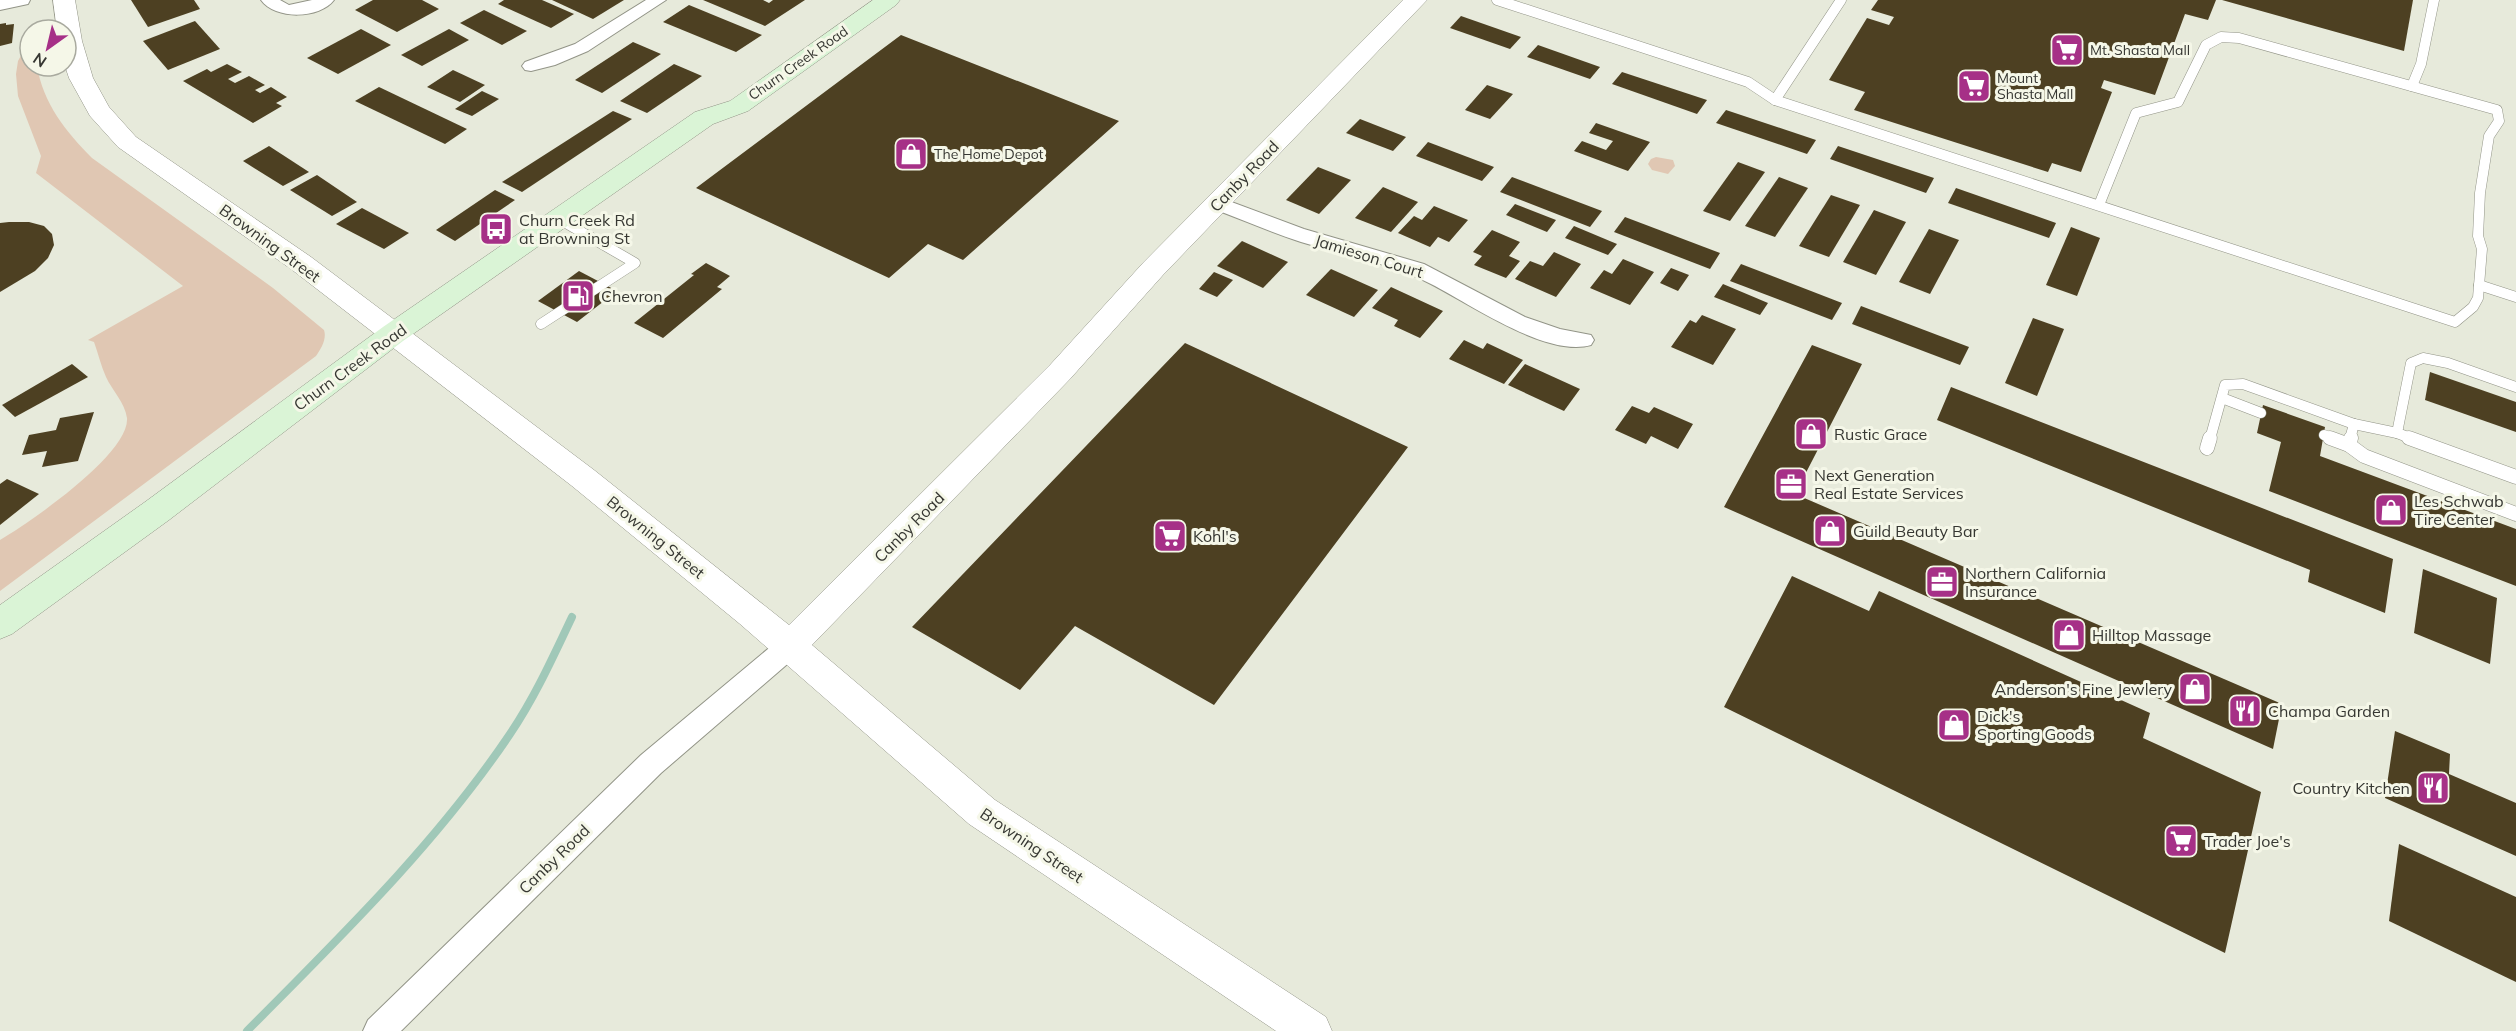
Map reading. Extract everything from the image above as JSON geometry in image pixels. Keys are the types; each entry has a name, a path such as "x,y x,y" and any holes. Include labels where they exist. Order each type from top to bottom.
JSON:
{"main road":[{"name":"Churn Creek Road","path":"704,118 716,97 853,0"},
{"name":"Churn Creek Road","path":"0,624 393,334 704,118 739,106 888,0"}],"street":[{"path":"0,5 22,0"},
{"name":"Browning Street","path":"64,0 78,76 91,102 114,132 145,156 275,244 583,478 790,646 982,812 1312,1031"},
{"path":"269,0 288,11 310,8 326,0"},
{"path":"531,66 574,52 658,0"},
{"name":"Canby Road","path":"379,1031 651,764 790,646 1053,380 1153,269 1416,0"},
{"name":"Jamieson Court","path":"1218,203 1306,237 1399,262 1440,279 1520,325 1553,337 1583,340"}],"lane":[{"path":"1497,0 1748,82 1775,100 2455,322 2475,304 2480,285 2482,249 2478,236 2479,203 2489,136 2499,121 2497,110 2240,38 2216,38 2206,45 2178,102 2171,106 2136,113 2099,205"},
{"path":"1775,100 1841,0"},
{"path":"2412,87 2421,64 2434,0"},
{"path":"541,324 635,263 559,219"},
{"path":"2480,285 2516,297"},
{"path":"2397,433 2410,363 2423,358 2448,363 2516,387"},
{"path":"2207,448 2225,385 2243,384 2354,424 2397,433 2516,477"},
{"path":"2222,398 2261,413"},
{"path":"2349,445 2354,424"},
{"path":"2324,435 2349,445 2364,456 2516,514"}],"shaded area":[{"path":"18,61 18,78 40,78 44,92 57,116 92,158 273,288 324,330 325,337 316,356 0,591 0,540 76,486 96,468 124,433 127,418 124,407 106,377 94,342 88,340 183,286 36,173 41,156 18,96 16,74"},
{"path":"1656,157 1673,160 1675,166 1668,174 1652,170 1648,164"}],"building":[{"path":"131,0 194,0 200,9 148,27"},
{"path":"373,0 422,0 439,9 397,32 355,10"},
{"path":"504,0 542,0 574,14 551,28 498,4"},
{"path":"552,0 624,0 593,19"},
{"path":"703,0 763,0 769,3 773,0 805,0 765,26"},
{"name":"Mount Shasta Mall","path":"1878,0 2216,0 2208,20 2185,14 2155,95 2104,80 2101,88 2112,92 2081,172 2052,163 2048,172 1854,110 1865,92 1829,80 1867,18 1889,25 1894,17 1871,10"},
{"path":"2222,0 2413,0 2404,51"},
{"path":"689,5 762,35 736,52 663,22"},
{"path":"484,10 527,31 502,45 460,23"},
{"path":"1461,16 1521,37 1510,49 1450,28"},
{"path":"195,21 220,49 168,70 143,41"},
{"path":"6,23 6,25 14,24 12,43 0,46 0,24"},
{"path":"361,29 391,45 338,74 307,58"},
{"path":"449,29 469,40 422,66 401,55"},
{"name":"The Home Depot","path":"901,35 1119,121 963,260 928,244 889,278 696,188"},
{"path":"633,42 661,54 602,93 575,80"},
{"path":"1538,45 1600,67 1590,79 1527,57"},
{"path":"227,64 242,72 228,79 235,83 249,76 265,85 255,90 260,93 271,87 287,97 276,103 282,106 253,123 183,81 207,69 211,72"},
{"path":"674,64 702,76 647,113 620,101"},
{"path":"453,70 485,85 460,102 427,87"},
{"path":"1622,72 1707,100 1697,114 1612,84"},
{"path":"1487,85 1513,94 1490,119 1465,110"},
{"path":"379,87 467,129 445,144 355,101"},
{"path":"482,91 499,99 472,116 455,109"},
{"path":"1726,110 1816,140 1807,154 1716,123"},
{"path":"613,111 632,119 522,192 502,182"},
{"path":"1360,119 1406,137 1393,151 1346,133"},
{"path":"1596,123 1650,142 1628,171 1574,151 1582,141 1606,150 1613,141 1589,133"},
{"path":"1428,142 1494,167 1482,181 1416,156"},
{"path":"269,146 309,172 283,186 243,161"},
{"path":"1838,146 1934,178 1926,193 1830,159"},
{"path":"1738,162 1765,172 1730,221 1703,211"},
{"path":"1318,167 1351,180 1319,214 1286,200"},
{"path":"317,175 357,202 332,216 290,190"},
{"path":"1512,177 1602,211 1590,227 1500,192"},
{"path":"1779,177 1808,188 1775,237 1745,226"},
{"path":"1383,187 1418,202 1391,232 1355,218"},
{"path":"1956,188 2056,223 2049,238 1948,203"},
{"path":"495,190 515,200 455,241 436,230"},
{"path":"1831,195 1860,205 1829,257 1799,246"},
{"path":"1515,204 1556,220 1547,232 1506,215"},
{"path":"1434,206 1468,220 1449,242 1438,237 1430,247 1398,233 1414,216 1422,220"},
{"path":"362,208 409,233 384,249 336,224"},
{"path":"1874,210 1906,222 1876,275 1843,262"},
{"path":"1625,217 1720,253 1710,269 1614,232"},
{"path":"29,222 44,226 52,234 54,245 48,258 35,271 0,292 0,223"},
{"path":"1574,226 1617,244 1608,255 1565,238"},
{"path":"2071,227 2100,238 2077,296 2046,285"},
{"path":"1929,229 1959,240 1930,294 1899,282"},
{"path":"1492,230 1520,242 1509,256 1520,261 1506,278 1474,265 1482,256 1473,252"},
{"path":"1242,241 1288,262 1263,288 1217,266"},
{"path":"1554,252 1581,264 1556,297 1515,279 1530,261 1543,266"},
{"path":"1623,259 1654,272 1630,305 1590,288 1604,270 1612,274"},
{"path":"706,263 730,276 717,287 722,289 663,338 634,323 694,275 691,274"},
{"path":"1741,264 1842,303 1832,320 1730,281"},
{"path":"1671,268 1689,275 1678,291 1660,283"},
{"path":"1331,269 1378,290 1354,317 1306,295"},
{"name":"Chevron","path":"579,271 617,291 577,322 538,301"},
{"path":"1214,272 1233,280 1217,297 1199,289"},
{"path":"1723,284 1768,303 1760,315 1714,297"},
{"path":"1391,287 1443,311 1420,338 1394,326 1398,320 1372,308"},
{"path":"1861,306 1969,347 1960,365 1852,324"},
{"path":"1702,315 1736,329 1713,365 1671,347 1690,320 1696,323"},
{"path":"2033,318 2064,329 2037,396 2005,383"},
{"path":"1464,340 1483,349 1487,343 1523,360 1504,384 1449,359"},
{"name":"Kohl's","path":"1185,343 1408,447 1214,705 1075,626 1020,690 912,627"},
{"path":"1812,345 1862,364 1795,494 2282,704 2273,749 1724,507"},
{"path":"72,364 88,377 15,417 2,405"},
{"path":"1525,364 1580,389 1564,411 1508,385"},
{"path":"2430,372 2516,402 2516,432 2425,400"},
{"path":"1951,387 2393,559 2385,613 2308,582 2310,570 1937,420"},
{"name":"Les Schwab Tire Center","path":"2263,405 2325,427 2320,456 2516,529 2516,586 2269,491 2281,442 2257,433"},
{"path":"1632,406 1649,413 1654,407 1693,424 1678,449 1651,436 1646,444 1615,430"},
{"path":"94,412 78,461 42,467 47,451 22,455 29,435 56,430 60,418"},
{"path":"7,479 39,494 0,525 0,484"},
{"path":"2423,569 2497,598 2490,664 2414,633"},
{"name":"Dick's Sporting Goods","path":"1792,576 1869,611 1879,591 2150,713 2143,738 2261,792 2225,953 1724,707"},
{"path":"2395,731 2450,754 2449,774 2516,803 2516,856 2385,798"},
{"path":"2399,844 2516,897 2516,982 2389,921"}],"waterway":[{"path":"247,1031 386,888 451,814 528,706 572,617"}],"place":[{"name":"Mt. Shasta Mall","path":"2067,50"},
{"name":"Mount Shasta Mall","path":"1974,86"},
{"name":"The Home Depot","path":"911,154"},
{"name":"Churn Creek Rd at Browning St","path":"496,229"},
{"name":"Chevron","path":"578,296"},
{"name":"Rustic Grace","path":"1811,434"},
{"name":"Next Generation Real Estate Services","path":"1791,484"},
{"name":"Les Schwab Tire Center","path":"2391,510"},
{"name":"Guild Beauty Bar","path":"1830,531"},
{"name":"Kohl's","path":"1170,536"},
{"name":"Northern California Insurance","path":"1942,582"},
{"name":"Hilltop Massage","path":"2069,635"},
{"name":"Anderson's Fine Jewlery","path":"2195,689"},
{"name":"Champa Garden","path":"2245,711"},
{"name":"Dick's Sporting Goods","path":"1954,725"},
{"name":"Country Kitchen","path":"2433,788"},
{"name":"Trader Joe's","path":"2181,841"}]}
